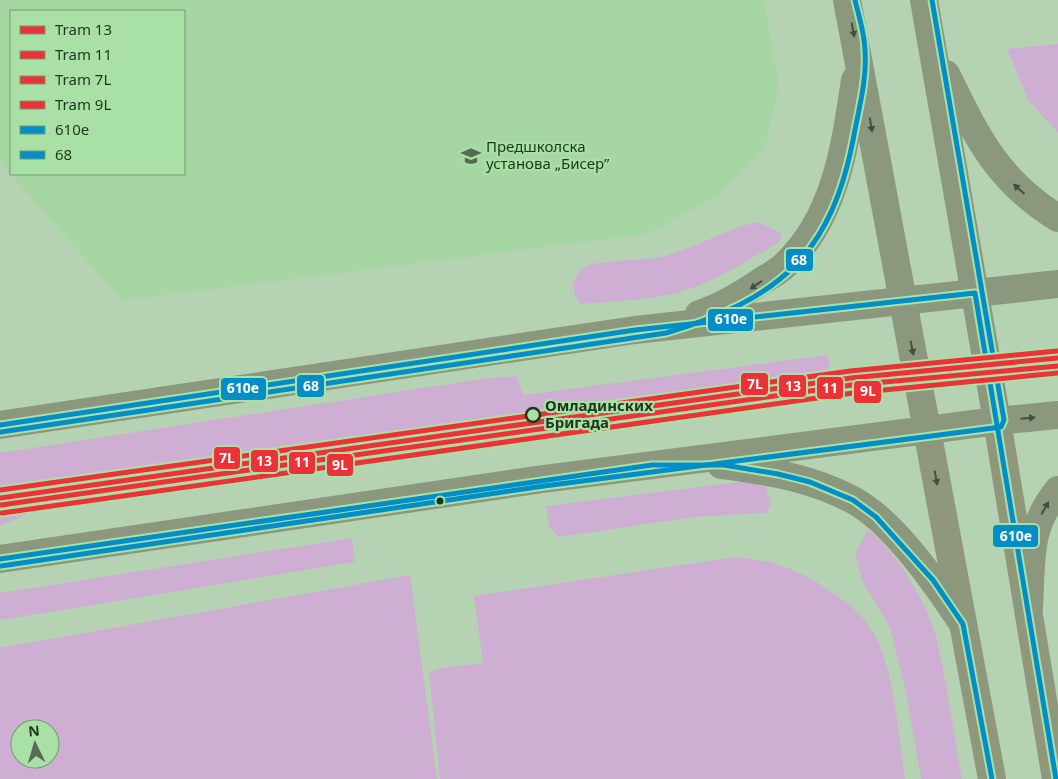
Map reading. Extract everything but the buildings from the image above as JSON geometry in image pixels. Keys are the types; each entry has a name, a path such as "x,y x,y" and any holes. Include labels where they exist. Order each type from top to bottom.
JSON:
{"main road":[{"path":"847,0 927,430"},
{"path":"924,0 997,421"},
{"path":"932,47 992,160 1020,190 1058,218"},
{"path":"665,326 710,310 751,289 784,266 817,225 835,184 846,140 858,59"},
{"path":"0,425 169,398 665,326 1058,284"},
{"path":"0,559 543,479 997,421 1058,415"},
{"path":"652,465 724,465 778,474 810,482 853,500 892,532 933,580 963,624"},
{"path":"1029,607 1033,536 1040,517 1058,490"}],"street":[{"path":"997,421 1056,779"},
{"path":"927,430 992,779"}],"shaded area":[{"name":"Предшколска установа „Бисер”","path":"0,0 764,0 779,83 765,150 718,196 648,234 122,300 11,175 185,175 185,10 10,10 10,174 0,163"},
{"path":"1058,44 1058,133 1029,101 1007,49"},
{"path":"758,222 782,234 779,242 706,282 680,292 656,297 581,304 577,300 574,289 575,279 582,269 587,266 673,254 733,229"},
{"path":"828,355 832,398 711,408 56,502 0,526 0,453 481,379 517,376 523,395"},
{"path":"747,481 766,486 771,505 765,513 693,517 559,537 549,526 546,506"},
{"path":"867,530 887,547 897,561 917,592 931,621 943,669 962,779 921,779 906,692 890,628 862,580 855,555"},
{"path":"352,538 355,562 0,620 0,593"},
{"path":"735,557 759,560 782,566 814,580 843,600 866,621 878,643 890,680 905,779 440,779 429,672 441,668 483,663 474,596"},
{"path":"410,575 437,779 0,779 0,648"}],"tram line":[{"name":"7L","path":"0,490 850,371 1057,351"},
{"name":"13","path":"0,498 851,378 1058,358"},
{"name":"11","path":"1,505 852,385 1058,366"},
{"name":"9L","path":"2,513 853,393 1058,373"}],"transit line":[{"name":"68","path":"1,432 666,333 706,320 740,304 770,287 794,266 815,241 831,211 844,176 864,83 865,45 855,0"},
{"name":"68","path":"1,566 544,486 1001,427 1004,420 932,0"},
{"name":"610e","path":"0,425 635,330 975,293 1056,779"},
{"name":"610e","path":"0,559 652,465 724,465 778,474 810,482 853,500 876,517 933,580 963,624 992,779"}],"place":[{"name":"Предшколска установа „Бисер”","path":"471,156"},
{"name":"Омладинских Бригада","path":"533,415"}]}
